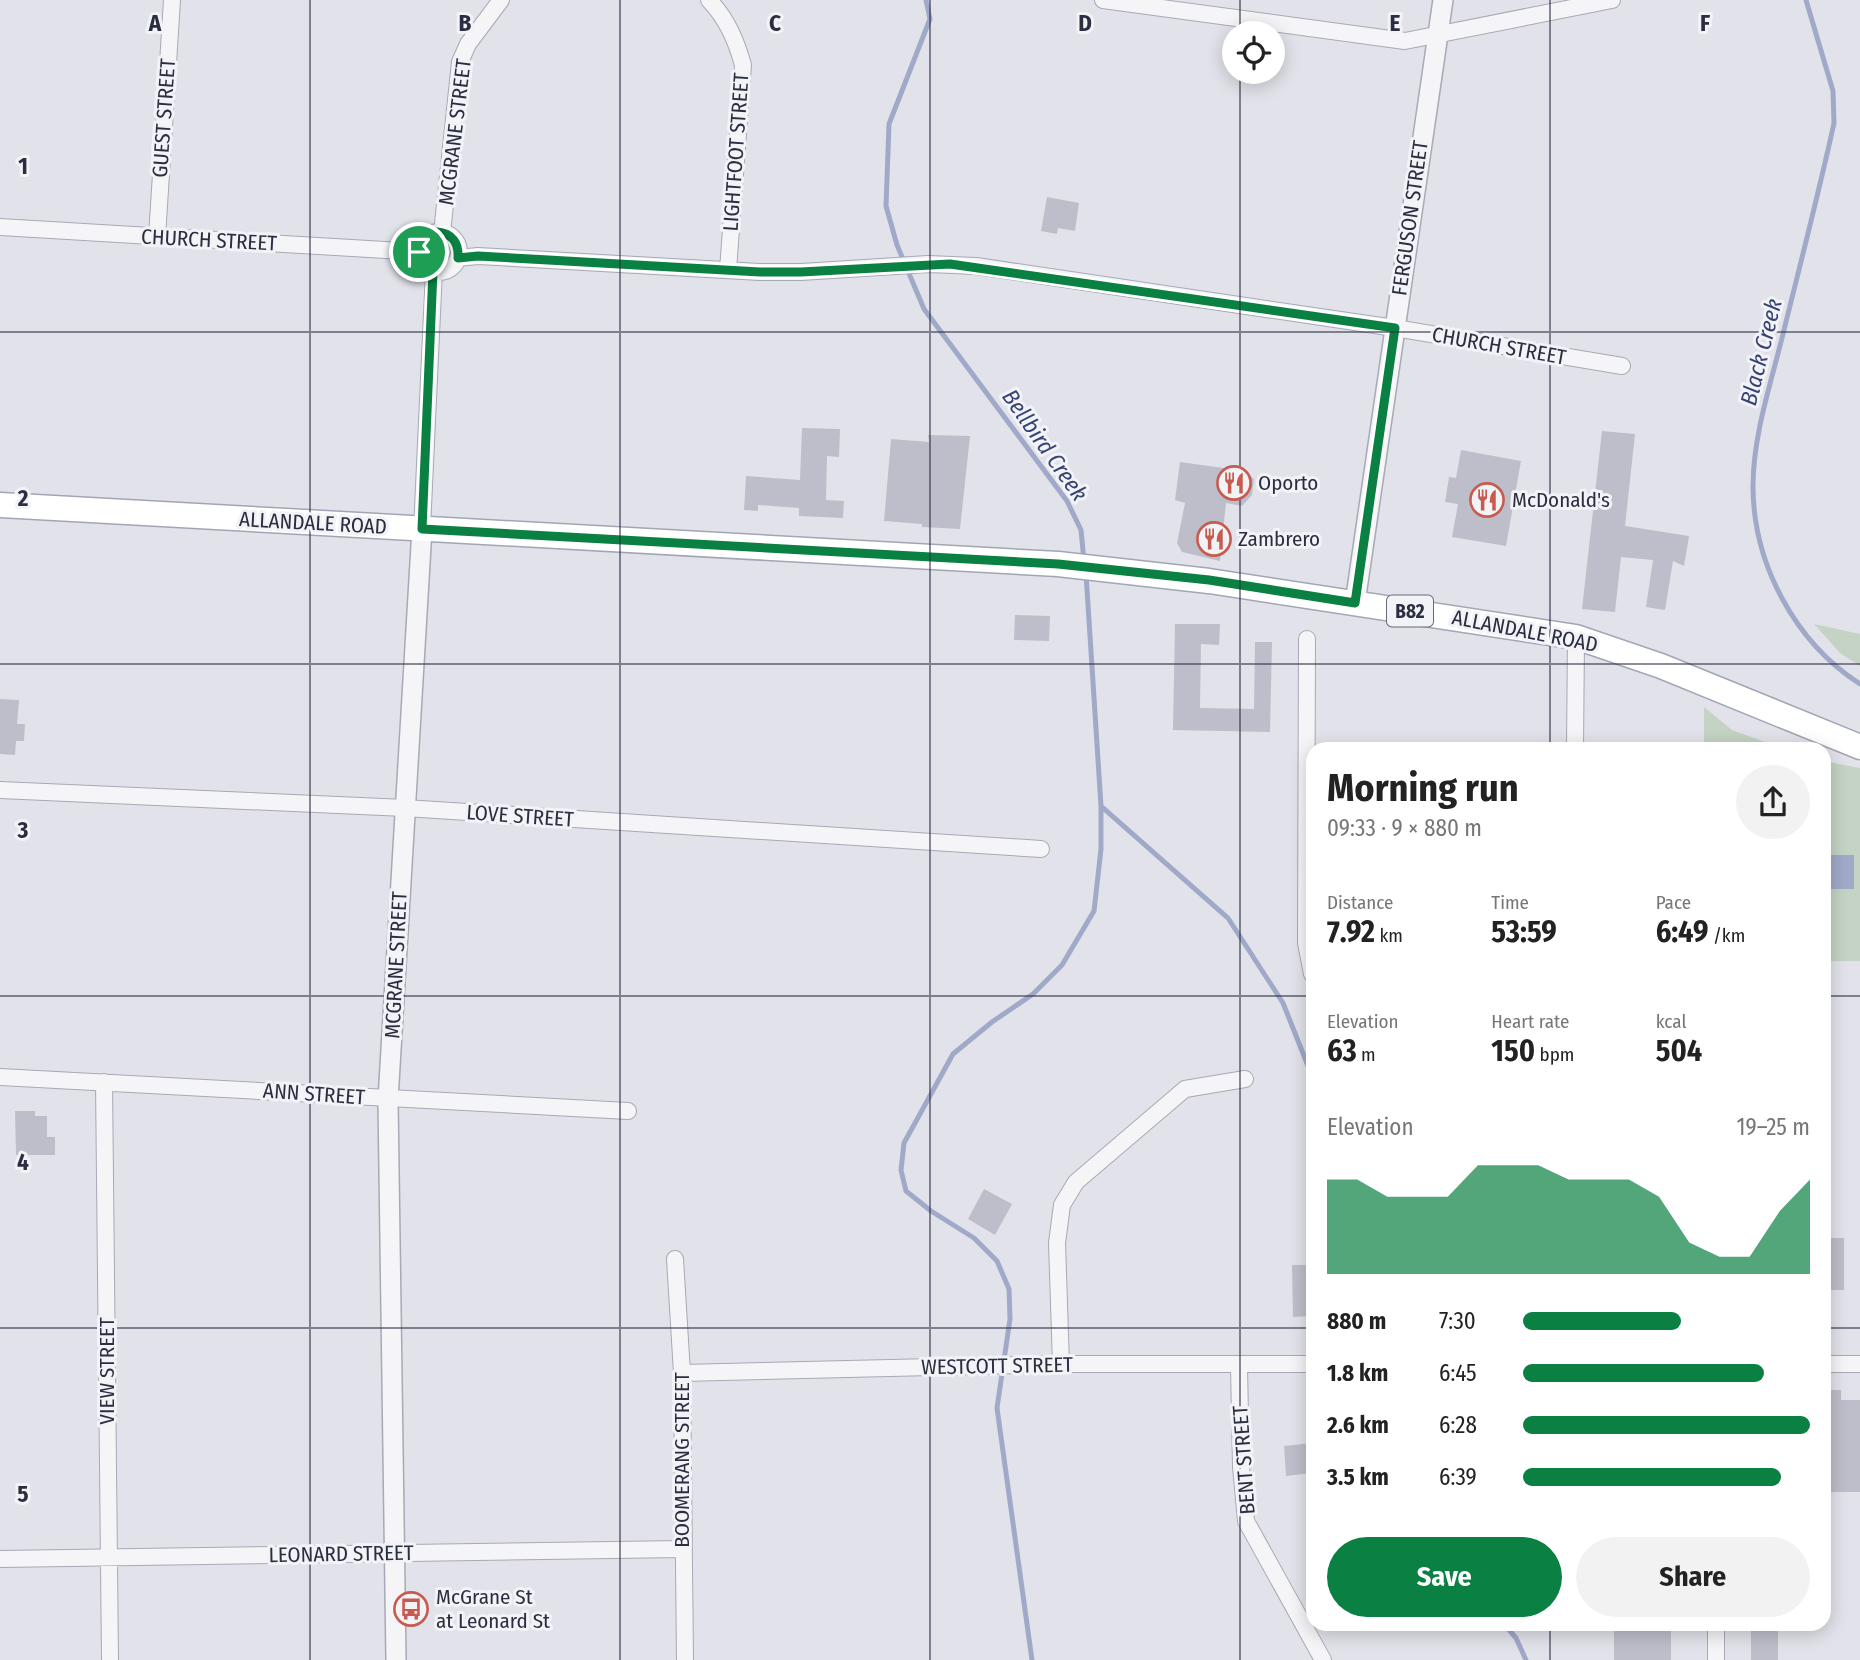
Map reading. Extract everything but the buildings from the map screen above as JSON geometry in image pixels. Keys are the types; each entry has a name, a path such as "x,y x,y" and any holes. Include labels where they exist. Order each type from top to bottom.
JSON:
{"main road":[{"name":"ALLANDALE ROAD","path":"0,505 1118,569 1576,637 1661,666 1860,747"}],"street":[{"name":"GUEST STREET","path":"157,237 172,0"},
{"name":"MCGRANE STREET","path":"442,233 460,62 468,44 501,0"},
{"name":"LIGHTFOOT STREET","path":"709,0 720,12 735,39 743,65 728,270"},
{"path":"1103,0 1405,41 1612,0"},
{"name":"FERGUSON STREET","path":"1355,603 1443,0"},
{"name":"CHURCH STREET","path":"0,227 419,252"},
{"path":"442,233 454,240 458,248 458,258 448,269 433,271 423,264 419,252 426,237 442,233"},
{"name":"CHURCH STREET","path":"458,258 478,256 801,272 928,264 976,266 1395,328 1622,366"},
{"name":"MCGRANE STREET","path":"396,1660 388,1100 422,529 433,271"},
{"path":"1575,742 1576,637"},
{"path":"1307,639 1307,742"},
{"name":"LOVE STREET","path":"0,790 405,808 1041,849"},
{"name":"ANN STREET","path":"0,1077 628,1111"},
{"path":"1061,1364 1056,1243 1062,1205 1076,1182 1185,1089 1245,1079"},
{"name":"VIEW STREET","path":"104,1082 110,1660"},
{"name":"BOOMERANG STREET","path":"675,1259 682,1373 685,1660"},
{"name":"WESTCOTT STREET","path":"682,1373 1061,1364 1306,1364"},
{"path":"1831,1364 1860,1364"},
{"name":"BENT STREET","path":"1239,1366 1241,1467 1246,1521 1306,1629"},
{"name":"LEONARD STREET","path":"0,1559 682,1549"},
{"name":"BENT STREET","path":"1307,1631 1323,1660"},
{"path":"1716,1631 1716,1660"}],"green space":[{"path":"1814,624 1860,634 1860,666 1840,653"},
{"path":"1704,707 1732,730 1765,742 1704,742"},
{"path":"1831,762 1860,768 1860,961 1831,961"}],"water":[{"path":"1831,855 1854,855 1854,889 1831,889"}],"waterway":[{"name":"Bellbird Creek","path":"926,0 930,19 889,124 886,206 897,245 924,309 1067,501 1081,530 1084,561"},
{"name":"Black Creek","path":"1806,0 1833,91 1834,123 1764,407 1754,466 1755,515 1770,572 1782,598 1816,646 1837,667 1860,684"},
{"name":"Bellbird Creek","path":"1086,574 1101,806 1228,918 1283,1003 1306,1061"},
{"path":"1032,1660 997,1408 1010,1319 1009,1289 997,1261 974,1238 931,1211 906,1191 901,1170 904,1143 953,1054 992,1022 1033,994 1062,965 1094,911 1101,849 1101,806"},
{"name":"Bellbird Creek","path":"1510,1631 1526,1660"}],"place":[{"name":"Oporto","path":"1234,483"},
{"name":"McDonald's","path":"1487,500"},
{"name":"Zambrero","path":"1214,539"},
{"name":"McGrane St at Leonard St","path":"411,1609"}],"route":[{"path":"437,232 447,234 454,240 458,248 458,258 478,256 760,272 928,264 976,266 1395,328 1355,603 1209,580 1058,564 422,529 433,271 423,264 419,252 422,241 437,232"}]}
